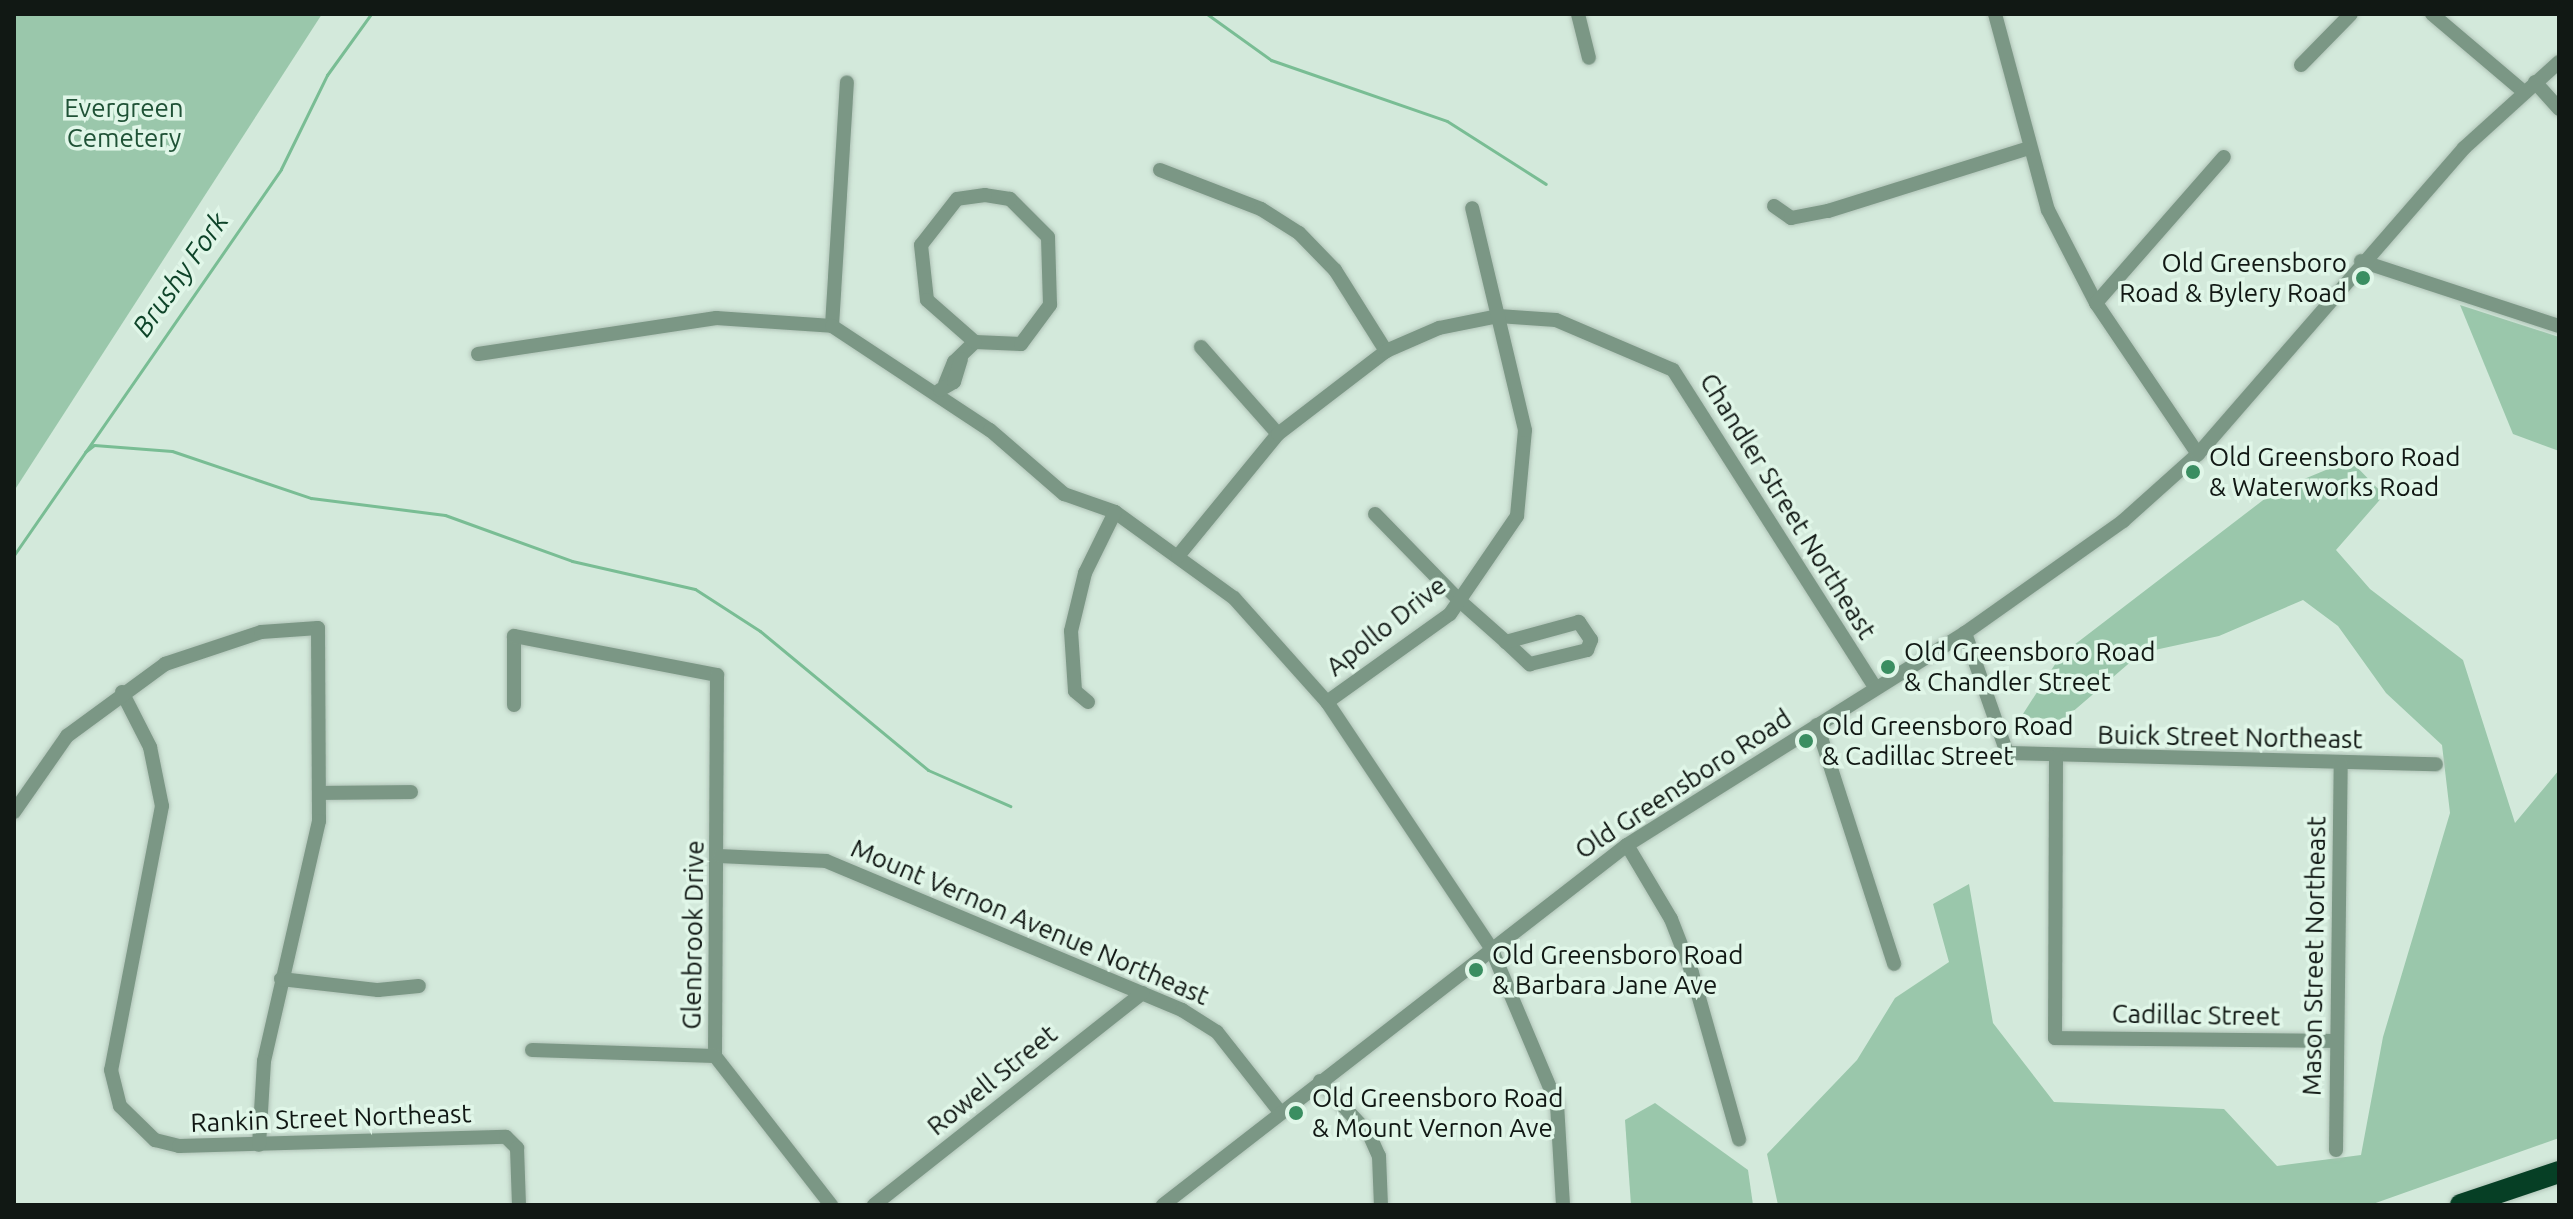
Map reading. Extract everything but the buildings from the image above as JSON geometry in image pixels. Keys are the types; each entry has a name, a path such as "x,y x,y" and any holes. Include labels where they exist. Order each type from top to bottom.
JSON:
{"highway":[{"path":"2461,1205 2559,1172"}],"street":[{"path":"1578,14 1589,58"},
{"path":"1995,14 2026,149 2096,303 2198,454"},
{"path":"2301,65 2351,14"},
{"path":"2432,14 2559,109"},
{"name":"Old Greensboro Road","path":"1163,1205 1627,845 1874,686 1965,633 2123,521 2198,454 2361,261 2530,87 2559,62"},
{"path":"832,326 847,82"},
{"path":"1774,206 1791,218 1828,211 2026,149"},
{"path":"2096,303 2224,157"},
{"path":"1160,170 1261,209 1299,233 1335,270 1386,351"},
{"path":"985,195 1010,199 1034,215 1048,237 1050,305 1021,344 975,342 927,300 921,245 957,199 985,195"},
{"name":"Apollo Drive","path":"1327,702 1461,602 1512,531 1522,497 1525,430 1472,208"},
{"path":"2361,261 2559,326"},
{"name":"Chandler Street Northeast","path":"1178,556 1278,434 1386,351 1439,328 1498,316 1556,320 1673,370 1874,686"},
{"path":"478,354 716,318 832,326 941,389 1064,494 1115,512 1234,598 1327,702 1491,948 1557,1104 1563,1205"},
{"path":"941,389 975,342"},
{"path":"1201,347 1278,434"},
{"path":"1088,702 1075,691 1071,631 1085,573 1115,512"},
{"path":"1375,514 1461,602 1506,642 1541,664 1587,650 1591,640 1590,628 1579,622 1506,642"},
{"path":"14,812 67,736 122,692 214,644 318,628 321,793 264,1061 259,1145"},
{"name":"Buick Street Northeast","path":"1965,633 2007,753 2056,757 2436,764"},
{"name":"Glenbrook Drive","path":"514,705 514,636 717,675 720,856 715,1056 831,1205"},
{"name":"Rankin Street Northeast","path":"122,692 150,747 162,806 113,1056 120,1106 155,1140 259,1145 506,1137 517,1148 519,1205"},
{"path":"1817,725 1894,964"},
{"name":"Cadillac Street","path":"2056,757 2055,1038 2336,1041"},
{"name":"Mason Street Northeast","path":"2336,1150 2341,763"},
{"path":"321,793 411,792"},
{"path":"1627,845 1687,960 1739,1139"},
{"name":"Mount Vernon Avenue Northeast","path":"720,856 826,861 1142,993 1217,1032 1280,1112"},
{"path":"281,979 378,990 419,986"},
{"name":"Rowell Street","path":"874,1205 1142,993"},
{"path":"532,1050 715,1056"},
{"path":"1320,1081 1369,1134 1379,1156 1381,1205"}],"green space":[{"name":"Evergreen Cemetery","path":"14,14 322,14 14,491"},
{"path":"2460,305 2559,337 2559,451 2513,434"},
{"path":"2350,460 2384,495 2336,550 2370,589 2463,660 2515,823 2559,770 2559,1138 2370,1205 1778,1205 1767,1154 1857,1060 1895,998 1949,962 1933,904 1969,884 1993,1023 2054,1102 2224,1109 2277,1166 2361,1155 2383,1037 2450,813 2442,745 2386,693 2338,626 2303,600 2219,636 2141,653 2063,720 2021,717 2061,655 2275,491"},
{"path":"1655,1103 1748,1170 1753,1205 1631,1205 1625,1120"}],"waterway":[{"name":"Brushy Fork","path":"14,555 281,169 327,75 371,14"},
{"path":"1207,14 1271,60 1447,121 1546,184"},
{"path":"85,452 94,445 172,451 311,498 445,515 572,561 695,589 760,631 928,770 1010,806"}],"place":[{"name":"Old Greensboro Road & Bylery Road","path":"2363,278"},
{"name":"Old Greensboro Road & Waterworks Road","path":"2193,472"},
{"name":"Old Greensboro Road & Chandler Street","path":"1888,667"},
{"name":"Old Greensboro Road & Cadillac Street","path":"1806,741"},
{"name":"Old Greensboro Road & Barbara Jane Ave","path":"1476,970"},
{"name":"Old Greensboro Road & Mount Vernon Ave","path":"1296,1113"}]}
